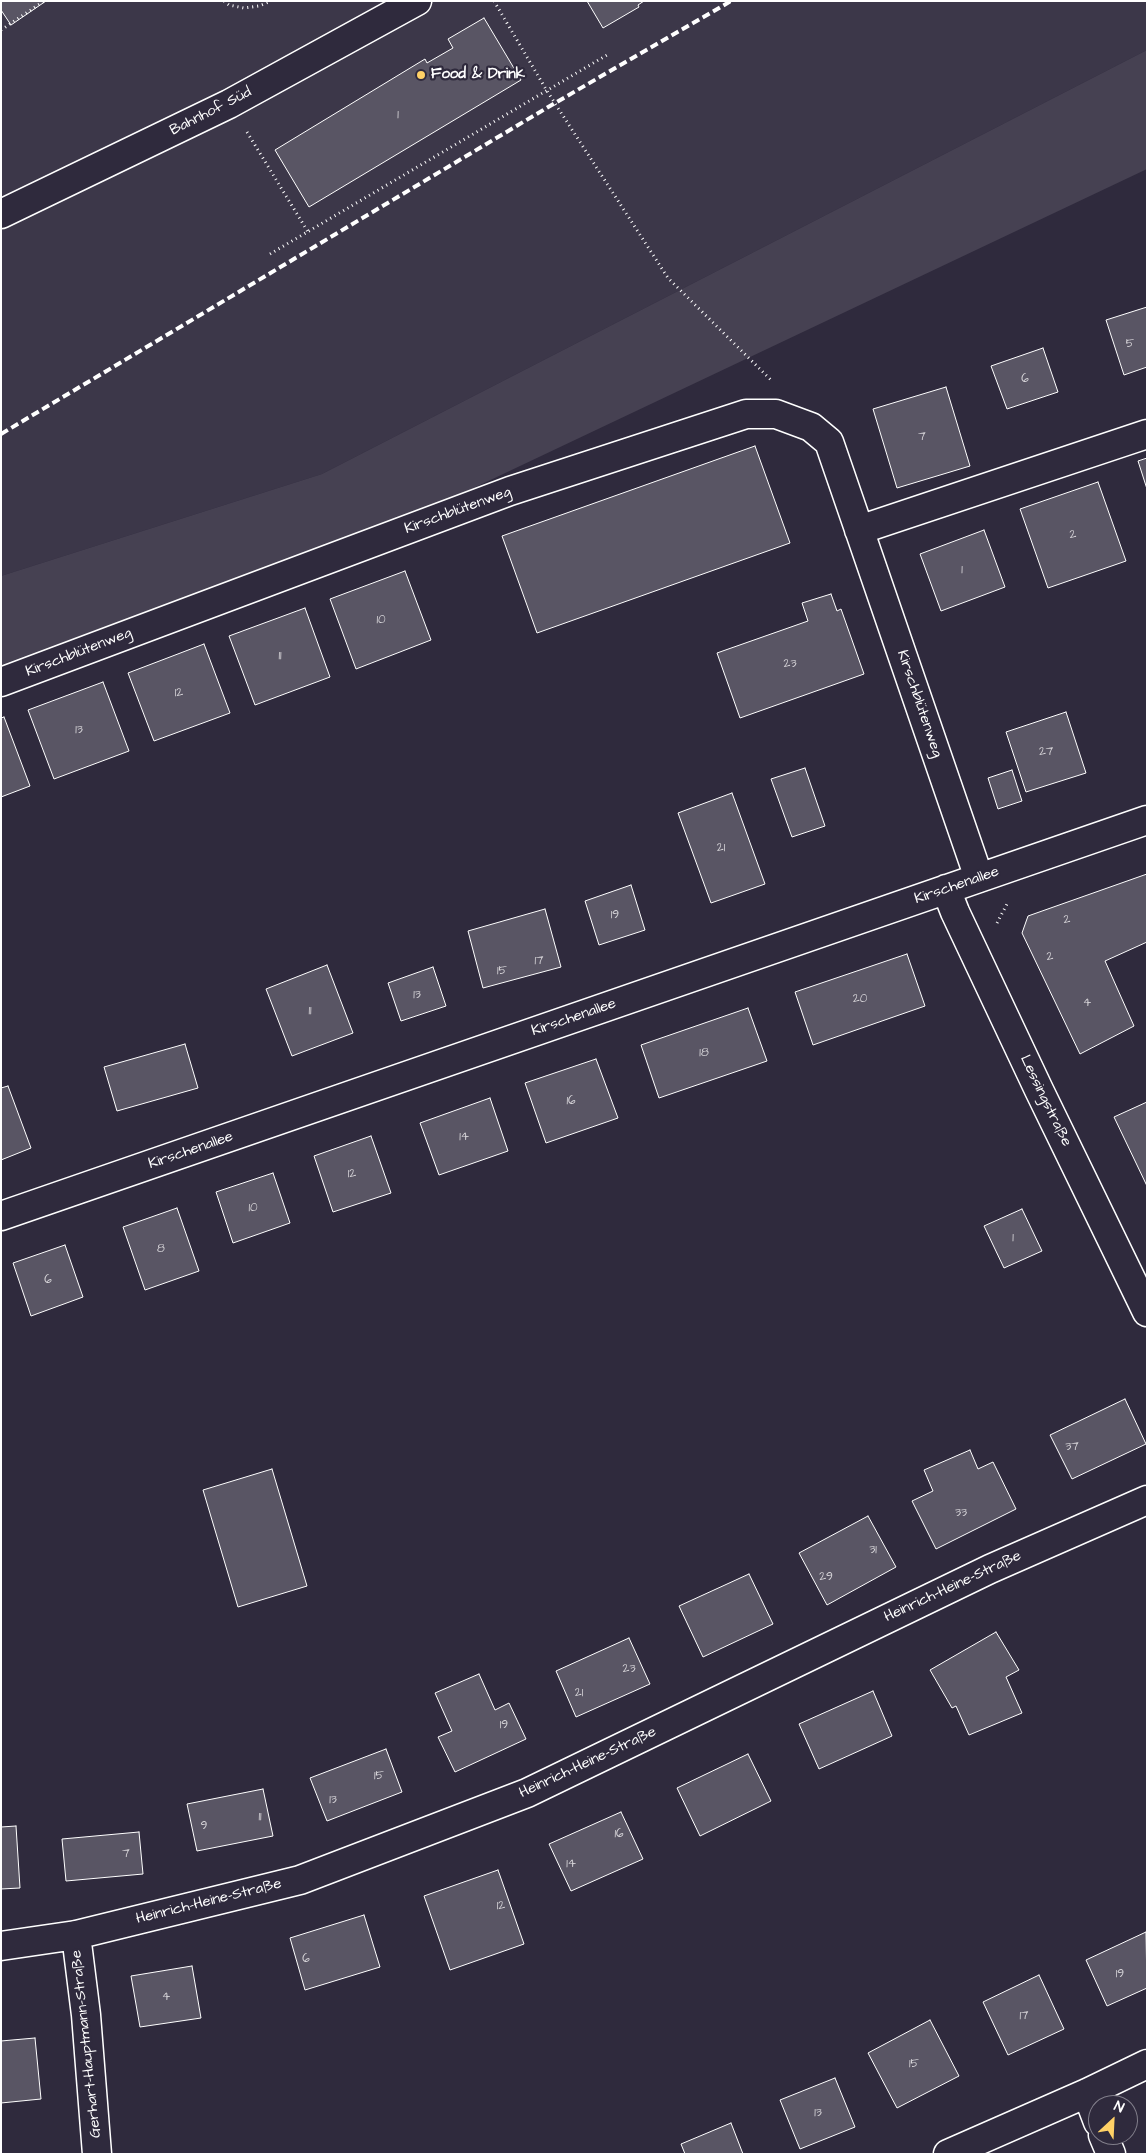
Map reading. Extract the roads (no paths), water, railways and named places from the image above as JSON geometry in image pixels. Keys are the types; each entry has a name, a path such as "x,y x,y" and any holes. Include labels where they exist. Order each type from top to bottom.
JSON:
{"street":[{"name":"Bahnhof Süd","path":"1,214 229,104 417,1"},
{"name":"Kirschblütenweg","path":"1,682 510,491 746,414 776,414 811,427 829,442 979,878"},
{"path":"860,530 1147,434"},
{"name":"Kirschenallee","path":"1,1216 1147,820"},
{"name":"Lessingstraße","path":"946,889 955,912 1031,1072 1147,1312"},
{"name":"Heinrich-Heine-Straße","path":"1,1946 76,1935 300,1880 527,1793 990,1569 1147,1500"},
{"name":"Gerhart-Hauptmann-Straße","path":"76,1935 86,2015 97,2154"},
{"path":"948,2154 1147,2064"},
{"path":"1086,2093 1088,2098"}],"railway":[{"path":"1,434 555,103 731,1"}],"place":[{"name":"Food & Drink","path":"421,75"}]}
